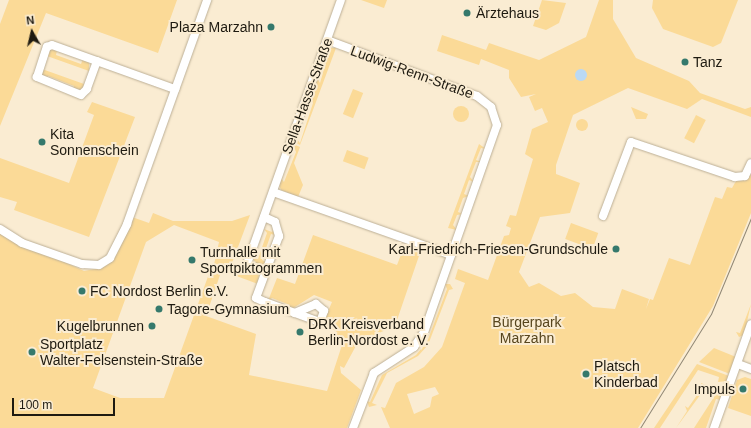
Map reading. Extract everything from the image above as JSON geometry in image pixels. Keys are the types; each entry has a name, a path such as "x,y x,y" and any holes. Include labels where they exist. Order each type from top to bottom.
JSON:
{"street":[{"path":"0,229 22,243 82,264 99,265 110,258 127,224 207,0"},
{"name":"Sella-Hasse-Straße","path":"266,270 248,264 341,0"},
{"name":"Ludwig-Renn-Straße","path":"327,40 471,93 491,107 496,133 420,341 374,373 353,428"},
{"path":"97,61 87,89 81,95 37,77 49,45 97,61 175,89"},
{"path":"603,216 631,142 735,177 745,176 751,164"},
{"path":"273,192 451,255"},
{"path":"264,217 275,222 279,236 256,298 295,313"},
{"path":"714,428 751,324"},
{"path":"738,364 751,369"}],"green space":[{"path":"9,0 177,0 158,53 46,13 0,126 0,24"},
{"path":"361,0 387,0 384,8"},
{"path":"542,0 566,3 559,23 546,30 533,26"},
{"name":"Bürgerpark Marzahn","path":"599,0 613,0 613,19 636,58 689,81 700,93 745,109 751,107 751,117 702,99 687,109 628,88 573,115 556,165 556,174 580,183 570,213 540,217 519,272 529,287 539,283 561,296 575,293 593,307 615,309 622,289 649,299 646,309 650,299 653,300 669,258 690,265 715,197 722,199 727,187 732,188 736,181 746,180 751,174 751,213 713,306 638,428 390,428 381,407 385,408 396,383 424,367 442,347 465,283 455,279 458,269 488,280 504,236 509,235 511,228 506,226 510,215 516,216 533,159 525,154 532,129 548,122 542,108 535,111 529,97 536,94 521,97 509,78 509,70 481,59 479,65 437,51 442,35 486,50 489,43 539,60 586,37","holes":["435,387 439,394 432,397 430,407 414,414 407,394"]},
{"path":"653,0 738,0 721,43 713,47 663,29 652,8"},
{"path":"50,48 57,50 56,55 81,64 83,59 89,62 89,71 47,56"},
{"path":"330,48 336,48 300,145 294,142 296,138 300,143 313,103 310,97 317,78 320,83"},
{"path":"42,69 84,84 82,89 72,90 74,86 48,76 46,80 41,78"},
{"path":"353,89 363,93 353,118 343,114"},
{"path":"92,102 135,117 89,237 14,210 17,202 0,197 0,158 69,183 94,115 87,112"},
{"path":"461,106 467,108 469,114 467,120 461,122 455,120 453,114 455,108"},
{"path":"631,107 648,114 646,119 636,119"},
{"path":"696,115 706,120 694,143 684,138"},
{"path":"582,119 586,121 588,125 586,129 582,131 578,129 576,125 578,121"},
{"path":"293,144 300,147 294,163 303,185 298,197 281,190 279,185 281,178 284,182 296,152"},
{"path":"479,144 486,149 481,148 476,160 482,162 476,162 470,177 474,182 469,180 464,194 469,196 463,198 458,212 463,214 457,215 453,225 457,230 448,228"},
{"path":"347,150 369,158 365,169 343,161"},
{"path":"153,213 173,221 232,221 250,215 232,263 213,269 219,242 174,225 146,242 93,388 120,398 164,398 210,271 220,275 206,316 256,334 249,375 327,391 342,345 334,342 337,332 323,323 332,302 314,295 290,310 290,305 272,298 268,301 277,278 295,284 313,235 397,265 404,247 420,253 395,326 358,342 344,368 340,366 341,373 361,390 347,428 0,428 0,232 84,271 101,268 111,261 132,217 149,223"},
{"path":"571,223 598,233 592,249 565,239"},
{"path":"274,228 275,235 271,234 262,260 266,262 262,265 255,263 253,258 258,259 267,233 264,229 272,232"},
{"path":"244,266 259,273 258,284 223,271"},
{"path":"445,284 450,284 453,289 449,290 428,345 418,356 387,373 372,403 377,405 369,407 367,401 370,402 382,375 416,355 427,342 447,289"},
{"path":"751,304 744,335 739,337 736,332 740,333"},
{"path":"714,348 736,357 730,374 699,362"},
{"path":"697,364 729,376 727,381 718,382 719,377 698,370 660,428 654,428"},
{"path":"745,377 751,379 751,416 728,408 737,380"},
{"path":"701,383 710,387 706,387 676,428 687,411 685,406 688,408 702,388"},
{"path":"715,388 720,388 723,394 721,400 716,399 706,428 694,428 716,394"}],"water":[{"path":"581,69 585,71 587,75 585,79 581,81 577,79 575,75 577,71"}],"tram line":[{"path":"640,428 711,314 751,218"}],"place":[{"name":"Ärztehaus","path":"467,13"},
{"name":"Plaza Marzahn","path":"271,27"},
{"name":"Tanz","path":"685,62"},
{"name":"Kita Sonnenschein","path":"42,142"},
{"name":"Karl-Friedrich-Friesen-Grundschule","path":"616,249"},
{"name":"Turnhalle mit Sportpiktogrammen","path":"192,260"},
{"name":"FC Nordost Berlin e.V.","path":"82,291"},
{"name":"Tagore-Gymnasium","path":"159,309"},
{"name":"Kugelbrunnen","path":"152,326"},
{"name":"DRK Kreisverband Berlin-Nordost e. V.","path":"300,332"},
{"name":"Sportplatz Walter-Felsenstein-Straße","path":"32,352"},
{"name":"Platsch Kinderbad","path":"586,374"},
{"name":"Impuls","path":"743,389"}]}
